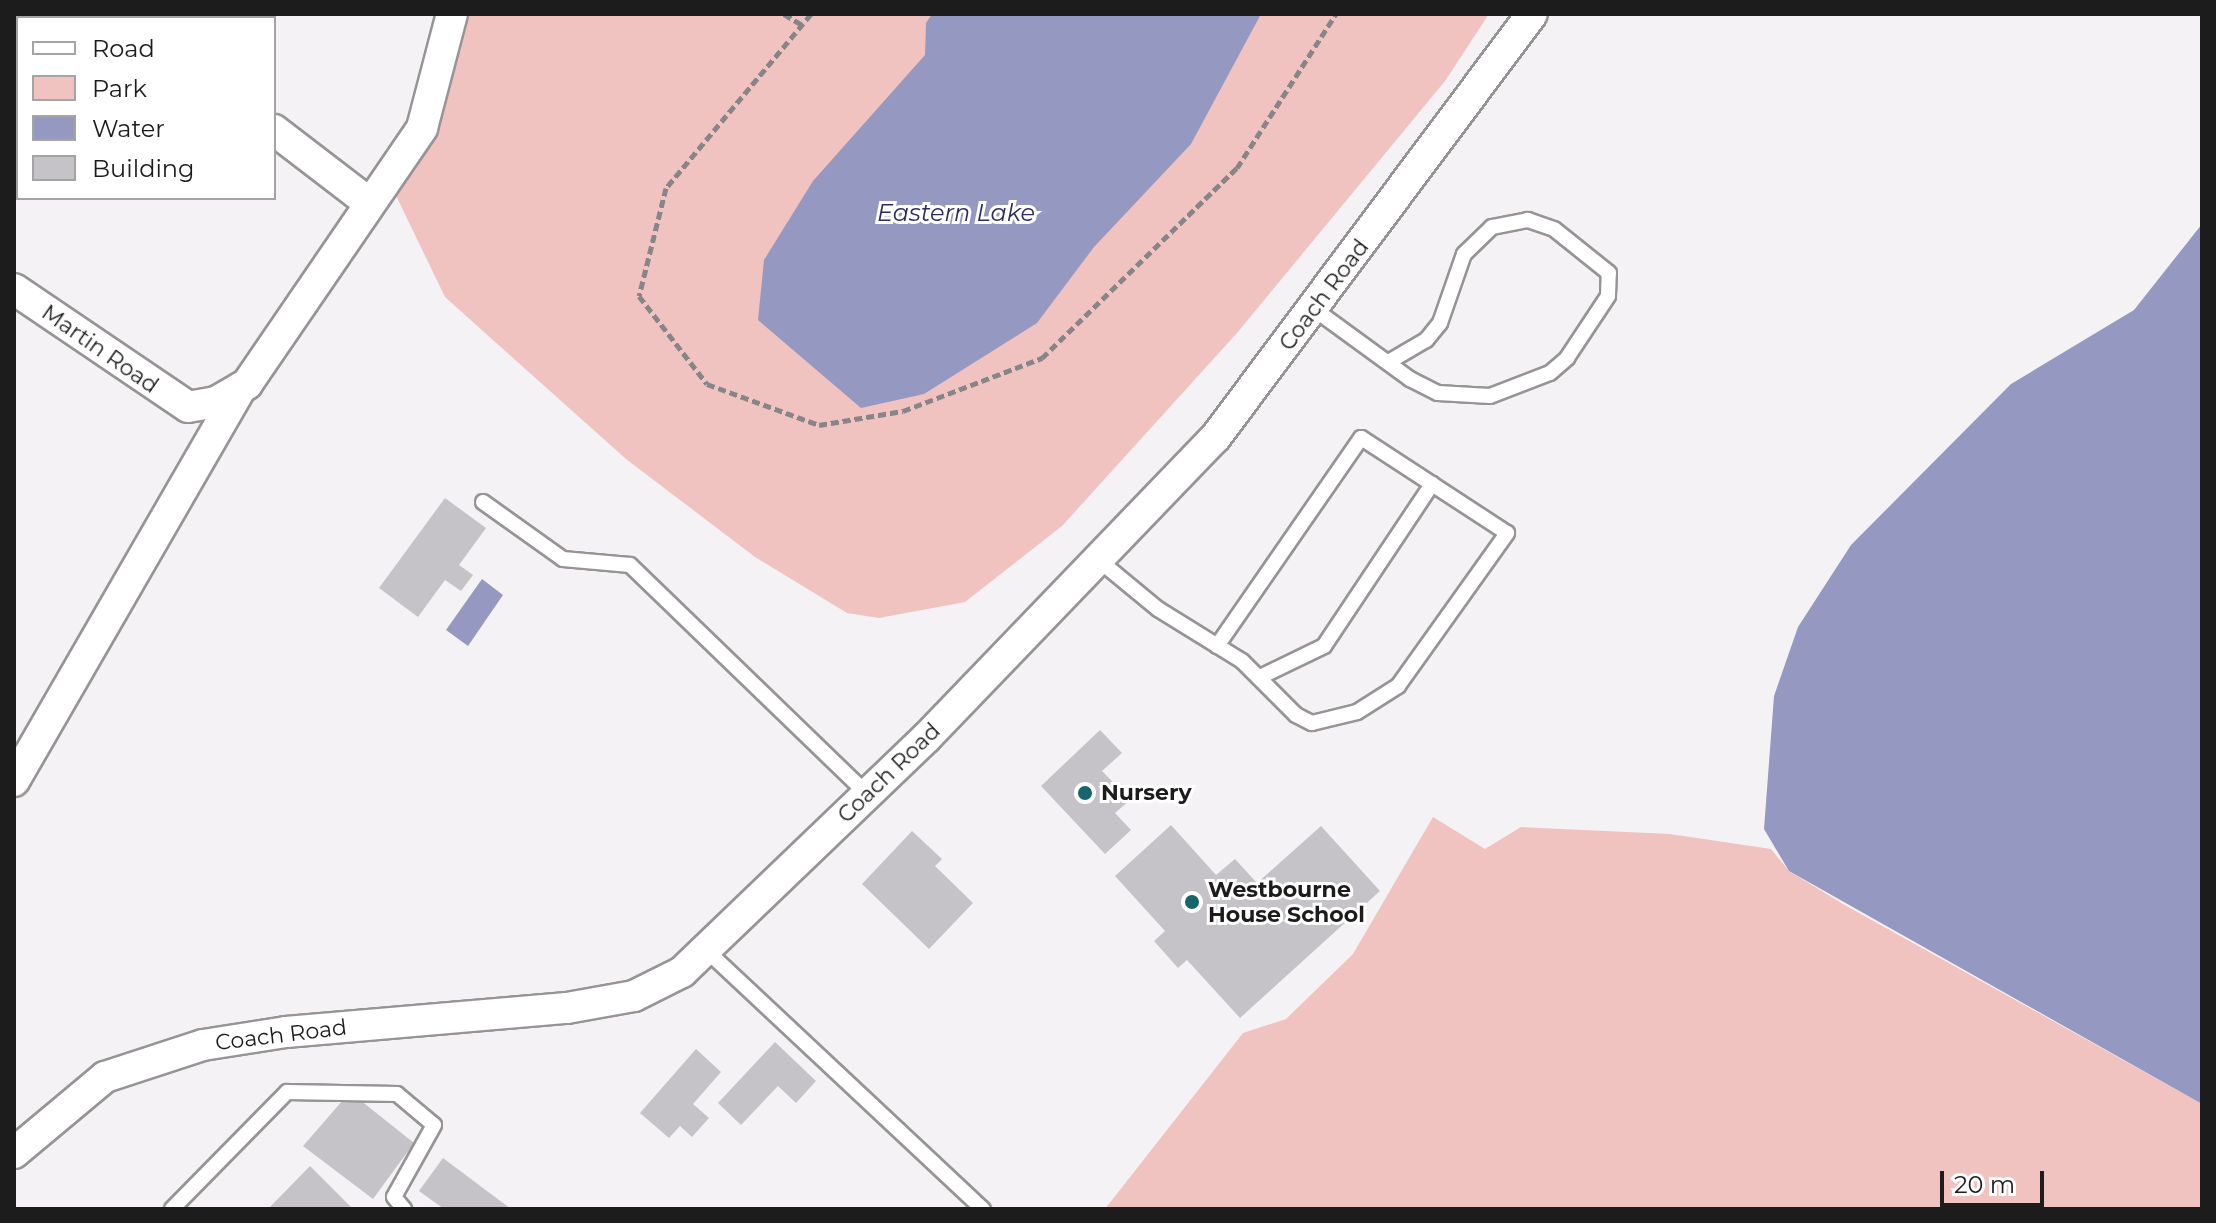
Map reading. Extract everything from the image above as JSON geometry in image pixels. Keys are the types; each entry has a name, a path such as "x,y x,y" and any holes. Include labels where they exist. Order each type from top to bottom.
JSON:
{"street":[{"path":"17,776 241,388 422,128 452,14"},
{"name":"Coach Road","path":"14,1153 105,1077 203,1045 634,996 707,951 1101,562 1215,438 1532,14"},
{"path":"276,132 368,202"},
{"name":"Martin Road","path":"14,289 188,407 216,402 241,388"}],"lane":[{"path":"1314,309 1390,361 1438,393 1465,398 1522,387 1567,358 1608,296 1609,273 1554,229 1528,220 1492,227 1464,254 1440,323 1426,340 1390,361"},
{"path":"1101,562 1158,609 1260,677 1296,715 1312,723 1357,712 1398,686 1507,533 1361,438 1217,646"},
{"path":"1260,677 1324,646 1432,484"},
{"path":"483,502 563,559 630,565 866,793"},
{"path":"707,951 983,1209"},
{"path":"172,1209 287,1092 397,1094 434,1125 394,1197 404,1209"}],"path":[{"path":"784,14 802,25"},
{"path":"811,14 666,188 639,296 707,384 819,425 903,411 1042,358 1237,168 1336,14"}],"green space":[{"path":"451,14 1489,14 1445,81 1237,333 1062,526 965,602 879,618 847,613 755,557 626,459 445,297 388,179"},
{"path":"1433,817 1485,849 1521,827 1670,834 1771,849 1789,871 1843,904 2202,1104 2202,1209 1105,1209 1243,1033 1286,1019 1353,954"}],"water":[{"name":"Eastern Lake","path":"932,14 1261,14 1191,144 1094,247 1037,323 924,394 861,408 758,320 764,260 813,181 925,55 926,23"},
{"path":"2202,224 2202,1104 1789,871 1764,829 1774,696 1798,627 1851,545 2011,384 2134,310"},
{"path":"482,579 503,595 468,646 446,630"}],"building":[{"path":"445,498 486,528 459,565 473,575 461,591 445,580 418,617 379,588"},
{"name":"Nursery","path":"1100,730 1122,753 1102,771 1130,800 1115,813 1131,830 1105,854 1041,786"},
{"path":"1171,825 1216,875 1235,859 1257,883 1321,826 1380,891 1240,1018 1187,960 1178,968 1154,941 1165,931 1115,876"},
{"path":"912,831 942,859 935,866 973,903 929,949 862,884"},
{"path":"775,1042 816,1081 796,1103 778,1086 741,1125 718,1103"},
{"path":"696,1049 721,1072 693,1104 709,1118 692,1137 680,1126 669,1138 640,1113"},
{"path":"350,1092 414,1143 373,1199 303,1146"},
{"path":"443,1158 511,1209 444,1209 419,1191"},
{"path":"310,1166 353,1209 268,1209"}],"place":[{"name":"Nursery","path":"1085,793"},
{"name":"Westbourne House School","path":"1192,902"}]}
